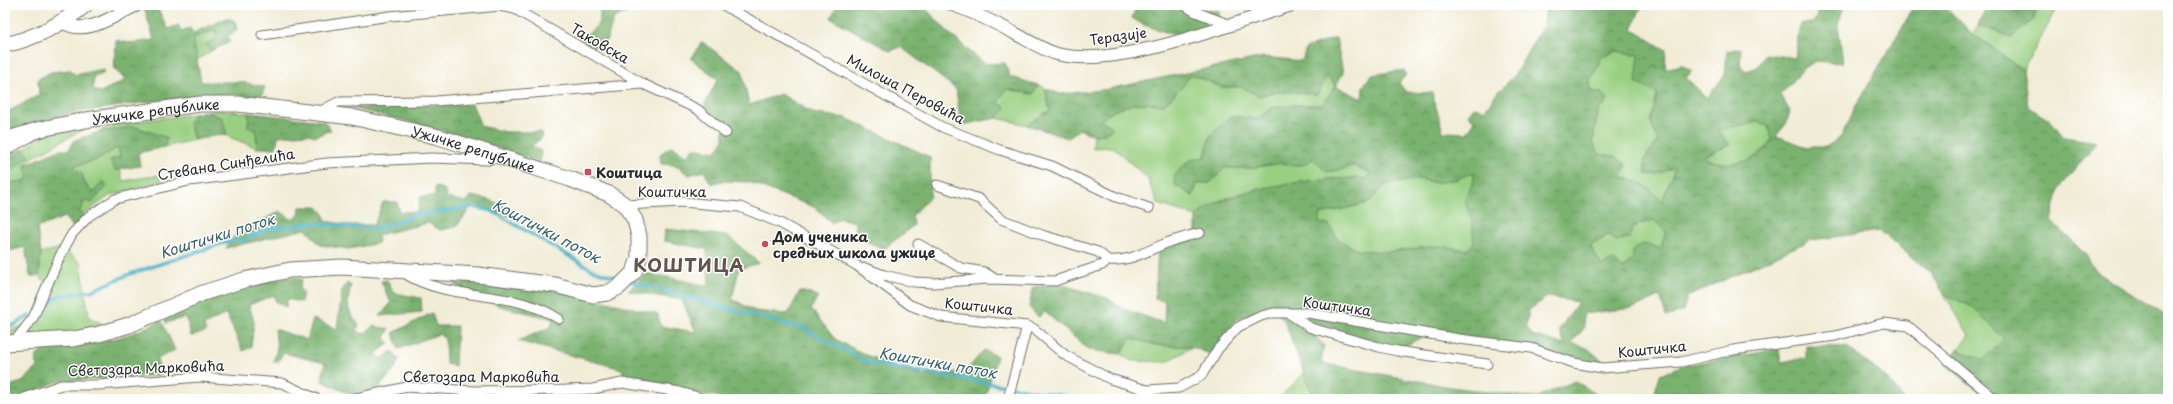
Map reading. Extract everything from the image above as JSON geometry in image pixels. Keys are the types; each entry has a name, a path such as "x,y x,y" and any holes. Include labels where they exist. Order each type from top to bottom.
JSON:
{"main road":[{"path":"5,45 30,38 63,22 85,5"},
{"name":"Ужичке републике","path":"5,140 41,129 86,120 200,104 238,104 319,112 352,117 400,127 594,188 625,205 635,220 639,236 640,258 634,272 619,287 606,293 593,295 554,285 516,279 400,270 315,268 266,275 203,293 129,324 99,334 74,339 10,343"}],"street":[{"path":"63,22 74,28 87,26 138,5"},
{"name":"Милоша Перовића","path":"723,5 942,127 1000,150 1052,166 1116,197 1149,208"},
{"name":"Теразије","path":"953,5 988,19 1057,54 1087,56 1119,54 1157,46 1230,25 1256,10 1292,5"},
{"path":"1184,5 1196,12 1230,25"},
{"name":"Таковска","path":"262,35 390,16 500,6 515,9 643,84 697,110 726,133"},
{"name":"Таковска","path":"319,112 338,102 436,101 569,88 643,84"},
{"path":"5,151 41,129"},
{"name":"Стевана Синђелића","path":"10,343 33,318 60,256 72,234 80,224 97,209 106,203 126,195 189,181 327,163 432,158 488,160 496,156"},
{"path":"937,185 978,199 1001,219 1042,235 1098,252 1108,260 1118,261 1134,258 1176,239 1200,233"},
{"name":"Коштичка","path":"625,205 682,202 740,207 780,223 856,264 910,305 941,318 1027,326 1034,329 1065,355 1110,379 1147,390 1179,388 1201,376 1218,349 1238,326 1261,316 1273,313 1308,313 1459,339 1531,348 1574,363 1602,368 1681,362 1733,350 1835,336 1884,323 1908,326 1995,399"},
{"path":"918,244 961,268 984,272 996,280"},
{"path":"856,264 884,275 914,282 933,283 996,280 1055,281 1102,265 1108,260"},
{"path":"400,270 416,280 440,289 522,304 553,314 560,319"},
{"name":"Коштичка","path":"1288,313 1311,328 1391,350 1487,364"},
{"path":"1008,399 1027,326"},
{"name":"Светозара Марковића","path":"22,399 61,385 99,385 200,377 282,383 317,399"},
{"name":"Светозара Марковића","path":"351,399 407,387 429,387 464,395 593,389 622,383 680,392 705,399"}],"green space":[{"path":"156,5 168,29 178,25 181,31 190,28 193,33 227,18 235,21 237,30 228,36 230,42 211,51 206,44 217,37 215,30 193,38 201,82 241,82 265,87 261,97 224,94 161,100 73,113 31,125 5,130 5,104 9,111 39,95 38,79 51,72 71,70 75,75 103,69 103,74 94,77 93,90 100,92 126,80 114,69 116,40 129,43 154,40 144,7"},
{"path":"599,5 627,5 634,10 614,18 605,45 590,47 578,39 589,33 599,22"},
{"path":"837,5 922,5 953,37 985,64 1005,63 1010,77 1038,85 1033,94 1006,89 998,102 1006,108 997,118 961,125 956,89 901,47 890,51 831,18"},
{"path":"1137,5 1170,5 1186,10 1219,11 1220,26 1178,36 1144,25 1132,18"},
{"path":"1546,5 1642,5 1632,29 1666,50 1665,69 1682,65 1692,71 1686,78 1707,98 1725,75 1727,51 1741,48 1740,66 1746,71 1758,67 1765,54 1795,58 1800,24 1813,23 1821,8 1844,6 1838,24 1843,63 1815,61 1806,67 1780,95 1790,111 1786,124 1776,136 1807,147 1826,147 1841,137 1853,111 1915,5 1943,5 1973,34 2023,70 2028,107 2051,121 2064,137 2097,142 2059,189 2051,221 2085,254 2097,272 2168,317 2168,399 1989,399 1946,365 1958,350 1983,360 2004,339 1971,306 1944,294 1932,274 1880,231 1811,240 1687,297 1683,311 1666,317 1660,296 1633,308 1583,314 1584,328 1572,343 1587,348 1603,361 1588,361 1459,335 1422,337 1401,348 1314,323 1276,310 1314,335 1324,345 1321,363 1451,387 1535,398 1575,381 1604,399 1314,399 1284,320 1274,309 1238,318 1210,354 1192,347 1156,345 1131,338 1120,354 1089,350 1045,312 1038,317 1029,307 1033,287 1060,284 1107,298 1124,309 1164,323 1165,301 1155,299 1158,250 1196,237 1196,216 1213,205 1233,197 1270,187 1292,183 1334,179 1367,179 1370,173 1352,165 1345,169 1326,172 1313,159 1303,165 1282,163 1251,168 1225,168 1210,183 1197,184 1193,196 1175,185 1174,176 1188,161 1205,157 1210,136 1232,116 1257,119 1275,107 1322,105 1336,86 1362,99 1363,87 1371,75 1404,70 1406,75 1399,83 1406,92 1432,93 1443,132 1467,133 1475,121 1468,115 1474,107 1485,110 1496,94 1514,76 1544,24","holes":["1615,51 1639,55 1636,82 1657,94 1651,122 1658,141 1644,160 1646,174 1657,174 1675,167 1662,202 1654,193 1639,182 1621,178 1627,165 1614,156 1599,154 1593,142 1598,110 1606,104 1608,99 1601,93 1590,91 1590,80 1601,62 1598,59","1757,122 1768,125 1771,140 1761,153 1753,158 1731,163 1716,162 1703,156 1730,145 1717,130","1474,172 1474,182 1464,199 1472,220 1474,243 1467,250 1438,246 1387,252 1356,250 1338,239 1329,225 1319,223 1321,214 1368,203 1386,184 1420,179 1437,183 1457,179","1654,220 1666,232 1661,248 1642,244 1633,250 1633,258 1624,269 1615,261 1609,261 1602,267 1590,246 1608,235 1616,241 1630,238 1633,226","1547,297 1578,302 1559,330 1565,345 1532,335 1526,326 1529,310"]},
{"path":"1987,5 2037,5 2034,19 2012,37 1978,25"},
{"path":"2037,5 2052,5 2058,7 2023,70 1973,34 1978,25 2012,37 2034,19"},
{"path":"215,30 218,37 206,44 211,51 197,60 193,38"},
{"path":"1336,38 1343,73 1336,86 1327,76 1317,95 1288,92 1259,96 1242,87 1221,87 1191,74 1182,87 1163,105 1145,103 1130,105 1115,110 1101,120 1113,128 1105,133 1093,134 1079,129 1068,138 1027,125 1050,110 1045,88 1060,94 1103,90 1264,57 1302,61 1306,48"},
{"path":"702,42 742,71 749,105 781,94 812,113 846,118 930,157 930,197 912,216 914,225 884,249 856,237 855,222 840,218 832,223 814,207 749,182 721,181 711,184 704,171 689,175 675,165 661,164 660,154 672,146 686,156 694,148 716,152 724,139 723,123 703,108 718,79 691,59"},
{"path":"1615,51 1639,55 1657,94 1651,122 1658,141 1644,160 1646,174 1657,174 1675,167 1662,202 1654,193 1638,182 1621,178 1627,165 1614,156 1599,154 1593,142 1598,110 1606,104 1601,93 1590,91 1590,80 1600,62 1598,59"},
{"path":"1191,74 1221,87 1242,87 1259,96 1288,92 1316,95 1327,76 1336,86 1322,105 1275,107 1257,119 1231,116 1210,136 1205,157 1188,161 1197,184 1210,183 1225,168 1251,168 1282,163 1291,165 1313,159 1345,169 1352,165 1370,173 1367,179 1352,178 1292,183 1251,191 1219,201 1196,216 1158,204 1147,178 1113,147 1093,148 1094,135 1106,134 1113,128 1100,120 1115,110 1130,105 1145,103 1163,105 1182,87"},
{"path":"1038,85 1045,88 1050,110 1027,125 997,118 1005,108 997,102 1006,89 1033,94"},
{"path":"472,104 481,126 505,132 541,132 542,138 531,146 541,151 540,163 446,131 349,108"},
{"path":"223,110 249,113 248,127 256,130 257,148 222,134 226,133 222,118 207,112"},
{"path":"207,112 222,118 227,133 194,140 189,122 194,114"},
{"path":"249,113 324,121 331,130 316,136 308,134 278,136 276,148 257,148 256,130 248,127"},
{"path":"194,114 189,122 194,140 164,147 167,138 133,126 96,133 111,125"},
{"path":"1757,122 1768,124 1771,140 1759,155 1739,163 1716,162 1703,156 1730,145 1717,130"},
{"path":"91,125 33,157 25,165 28,180 5,184 5,176 29,156 24,149 44,135"},
{"path":"133,126 167,138 164,147 138,153 140,166 115,170 110,160 120,157 118,147 97,160 74,166 82,174 85,185 93,193 103,181 107,186 92,203 85,201 79,212 84,214 75,229 64,217 37,228 41,253 39,276 30,276 25,247 5,252 5,184 27,180 25,165 59,150 69,150 75,140 96,133"},
{"path":"119,147 120,157 111,160 115,170 120,169 123,181 160,175 161,181 109,196 84,214 79,212 85,200 106,186 103,181 93,193 74,166 97,160"},
{"path":"24,149 29,156 5,176 5,156"},
{"path":"1474,172 1474,182 1464,199 1472,220 1474,243 1467,250 1438,246 1387,252 1356,250 1338,239 1329,225 1318,223 1321,214 1368,203 1386,184 1420,179 1437,183 1457,179"},
{"path":"435,187 444,189 447,198 466,202 471,196 490,200 516,211 509,216 474,204 456,227 440,230 428,223 378,235 378,243 349,249 320,245 306,229 226,248 235,235 280,211 291,219 299,216 300,207 318,207 324,214 326,221 347,225 374,225 383,202 397,202 400,212 418,212 420,197 435,196"},
{"path":"1654,220 1666,232 1661,248 1633,258 1623,269 1603,267 1590,246 1608,235"},
{"path":"665,229 728,236 759,263 739,269 732,299 755,311 788,314 800,291 818,296 811,309 835,339 866,355 924,376 966,371 984,350 997,356 984,399 728,399 625,379 622,369 518,341 551,327 553,319 500,306 453,284 489,281 561,291 658,314 660,326 696,332 682,300 628,291 646,273 709,286 707,249 664,241"},
{"path":"62,248 81,263 89,317 106,326 69,334 5,338 5,332 36,322 47,284 39,276 41,253"},
{"path":"291,277 302,279 299,289 303,292 301,302 287,299 286,307 276,302 274,295 249,305 254,322 251,347 243,351 226,314 204,325 206,332 191,336 186,317 166,323 164,316 238,286"},
{"path":"387,280 394,293 421,298 422,312 380,316 391,303 381,281"},
{"path":"347,283 351,286 348,297 350,311 359,325 356,331 364,334 373,326 389,329 385,338 389,343 376,354 382,359 392,351 399,360 394,370 378,388 352,395 322,381 325,363 283,353 278,362 273,362 277,349 275,329 307,340 313,319 337,329 342,290"},
{"path":"1944,294 1971,306 2005,339 1983,360 1958,350 1969,335"},
{"path":"432,313 436,326 457,326 455,366 446,364 445,339 439,334 399,349 393,333"},
{"path":"161,320 175,350 157,359 160,375 60,381 11,399 5,399 5,387 22,382 38,367 35,358 43,349 89,344 118,338"},
{"path":"1131,338 1156,345 1192,347 1167,362 1132,361 1120,354"},
{"path":"1806,346 1847,347 1888,379 1903,399 1611,399 1654,395 1660,375 1681,366 1779,349 1781,362 1806,358"},
{"path":"1304,373 1314,399 1278,399"}],"waterway":[{"name":"Коштички поток","path":"39,310 59,296 91,291 130,274 233,240 244,240 268,229 310,223 377,229 413,216 472,207 492,211 593,270 622,279"},
{"name":"Коштички поток","path":"630,281 803,328 869,363 1082,399"},
{"name":"Коштички поток","path":"5,327 14,325 31,315"}],"place":[{"name":"Коштица","path":"588,172"},
{"name":"Дом ученика средњих школа ужице","path":"765,244"}],"district":[{"name":"КОШТИЦА","path":"689,264"}]}
